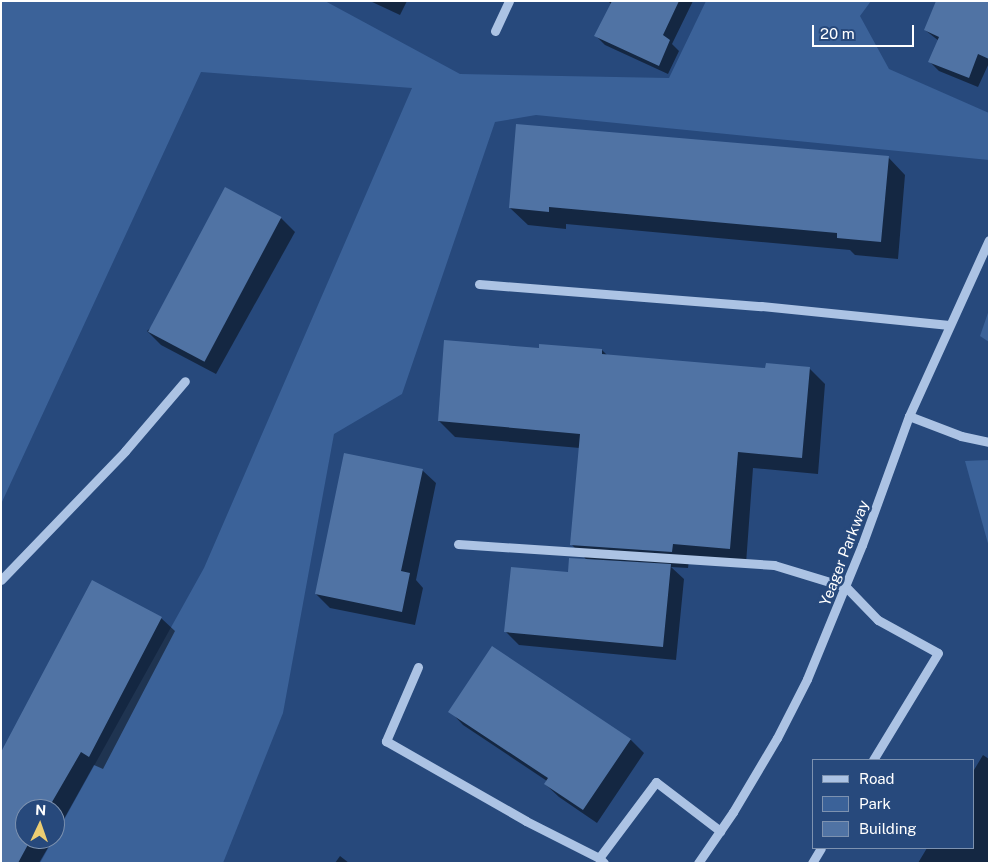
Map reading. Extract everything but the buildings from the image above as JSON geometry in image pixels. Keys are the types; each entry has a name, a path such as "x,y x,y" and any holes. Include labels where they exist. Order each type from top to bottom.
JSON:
{"street":[{"path":"495,30 509,1"},
{"name":"Yeager Parkway","path":"698,863 720,831 777,738 807,679 846,587 909,416 989,240"},
{"path":"479,284 761,306 949,325"},
{"path":"1,580 125,451 185,381"},
{"path":"909,416 961,436 989,442"},
{"path":"458,544 774,565 846,587 878,620 938,653 875,759"},
{"path":"418,667 386,741 526,821 602,860 656,782 720,831"},
{"path":"812,863 820,849"}],"green space":[{"path":"1,1 325,1 460,74 669,78 706,1 871,1 860,16 889,69 989,113 989,160 536,115 495,122 402,394 334,434 283,713 223,863 40,863 48,849 65,849 65,818 204,568 412,88 201,72 1,504"},
{"path":"989,310 989,342 980,336"},
{"path":"989,460 989,547 965,461"}]}
